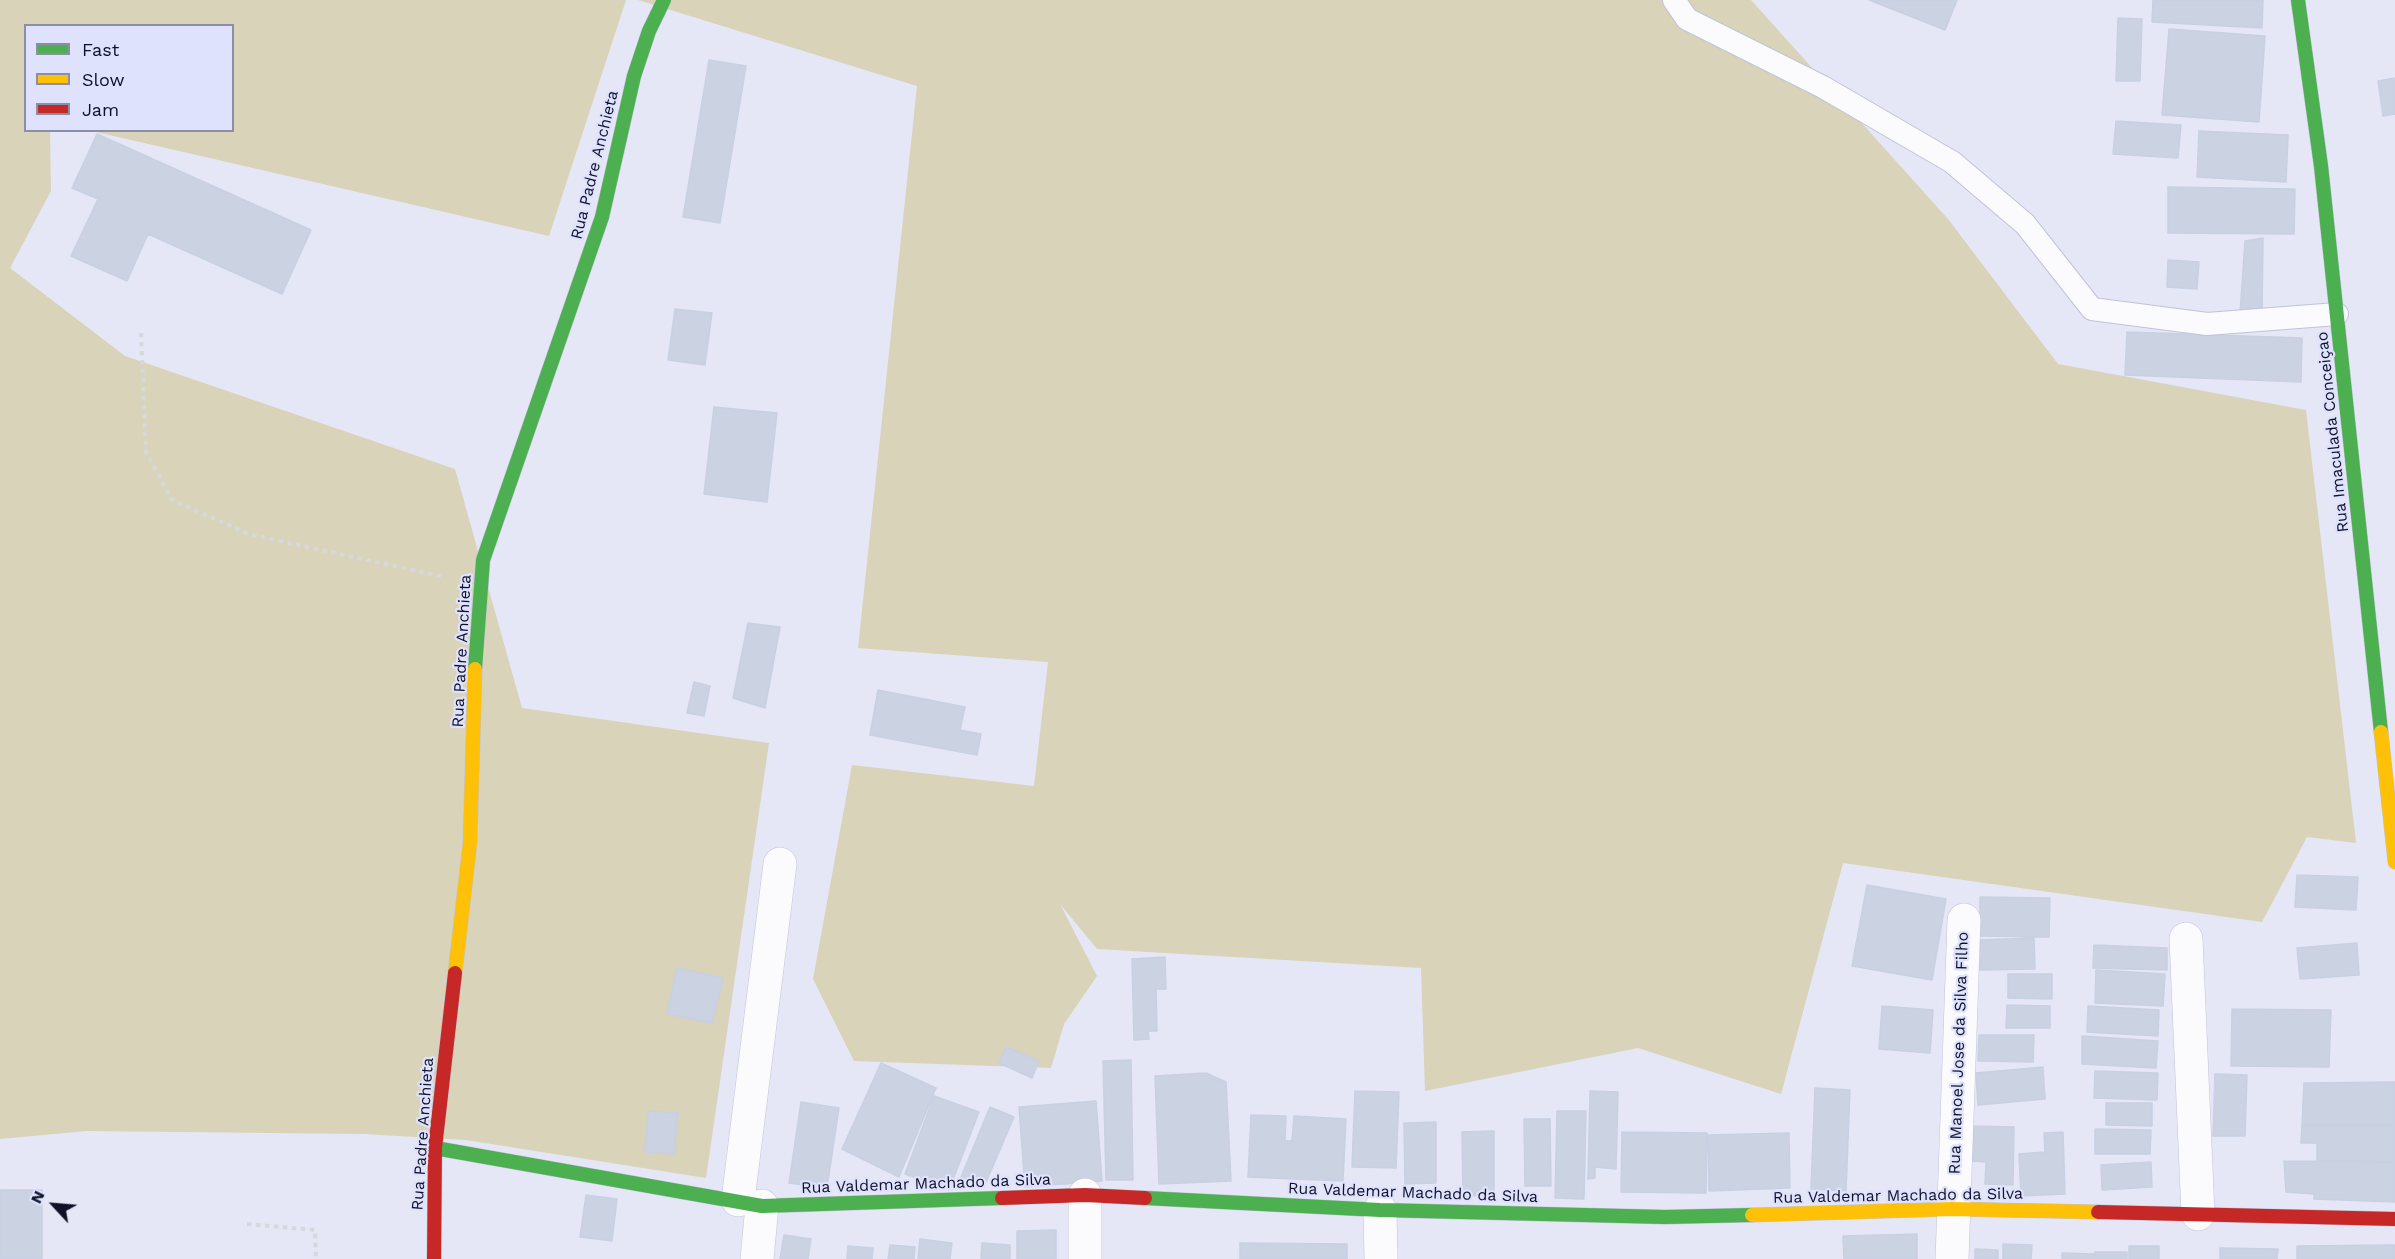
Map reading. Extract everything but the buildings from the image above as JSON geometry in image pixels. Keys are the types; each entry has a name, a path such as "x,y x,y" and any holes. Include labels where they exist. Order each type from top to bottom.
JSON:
{"street":[{"name":"Rua Padre Anchieta","path":"434,1259 435,1148 470,843 476,716 475,650 483,560 495,519 602,217 634,76 649,31 664,0"},
{"name":"Rua Imaculada Conceiçao","path":"2298,0 2321,166 2395,862"},
{"path":"757,1259 750,1203 780,864"},
{"name":"Rua Manoel Jose da Silva Filho","path":"1952,1259 1964,920"},
{"path":"2186,939 2198,1214"},
{"name":"Rua Valdemar Machado da Silva","path":"435,1148 750,1203 1085,1195 1380,1210 1665,1217 1952,1209 2395,1219"},
{"path":"1085,1195 1085,1259"},
{"path":"1380,1210 1381,1259"}],"lane":[{"path":"1674,0 1687,19 1823,87 1952,162 2025,224 2092,309 2207,324 2337,314"}],"path":[{"path":"141,333 146,452 172,500 249,534 344,557 480,585"},
{"path":"247,1224 315,1230 316,1259"}],"shaded area":[{"path":"0,0 626,0 549,236 96,132 234,132 234,24 24,24 24,132 50,132 51,191 10,268 125,356 455,469 522,708 769,743 706,1178 466,1140 364,1134 86,1131 0,1139"},
{"path":"638,0 1751,0 1948,219 2058,364 2306,410 2356,843 2307,837 2262,922 1843,863 1781,1094 1638,1048 1425,1091 1421,968 1097,949 1060,904 1097,976 1064,1024 1051,1068 854,1061 813,979 852,765 1034,786 1048,662 858,648 917,86"}],"traffic: fast":[{"path":"475,669 483,560 602,217 634,76 649,31 664,0"},
{"path":"2298,0 2321,166 2381,732"},
{"path":"435,1148 762,1206 1002,1198"},
{"path":"1145,1198 1380,1210 1665,1217 1752,1215"}],"traffic: slow":[{"path":"455,973 470,843 475,669"},
{"path":"2381,732 2395,862"},
{"path":"1752,1215 1952,1209 2098,1212"}],"traffic: jam":[{"path":"434,1259 435,1148 455,973"},
{"path":"1002,1198 1085,1195 1145,1198"},
{"path":"2098,1212 2395,1219"}]}
